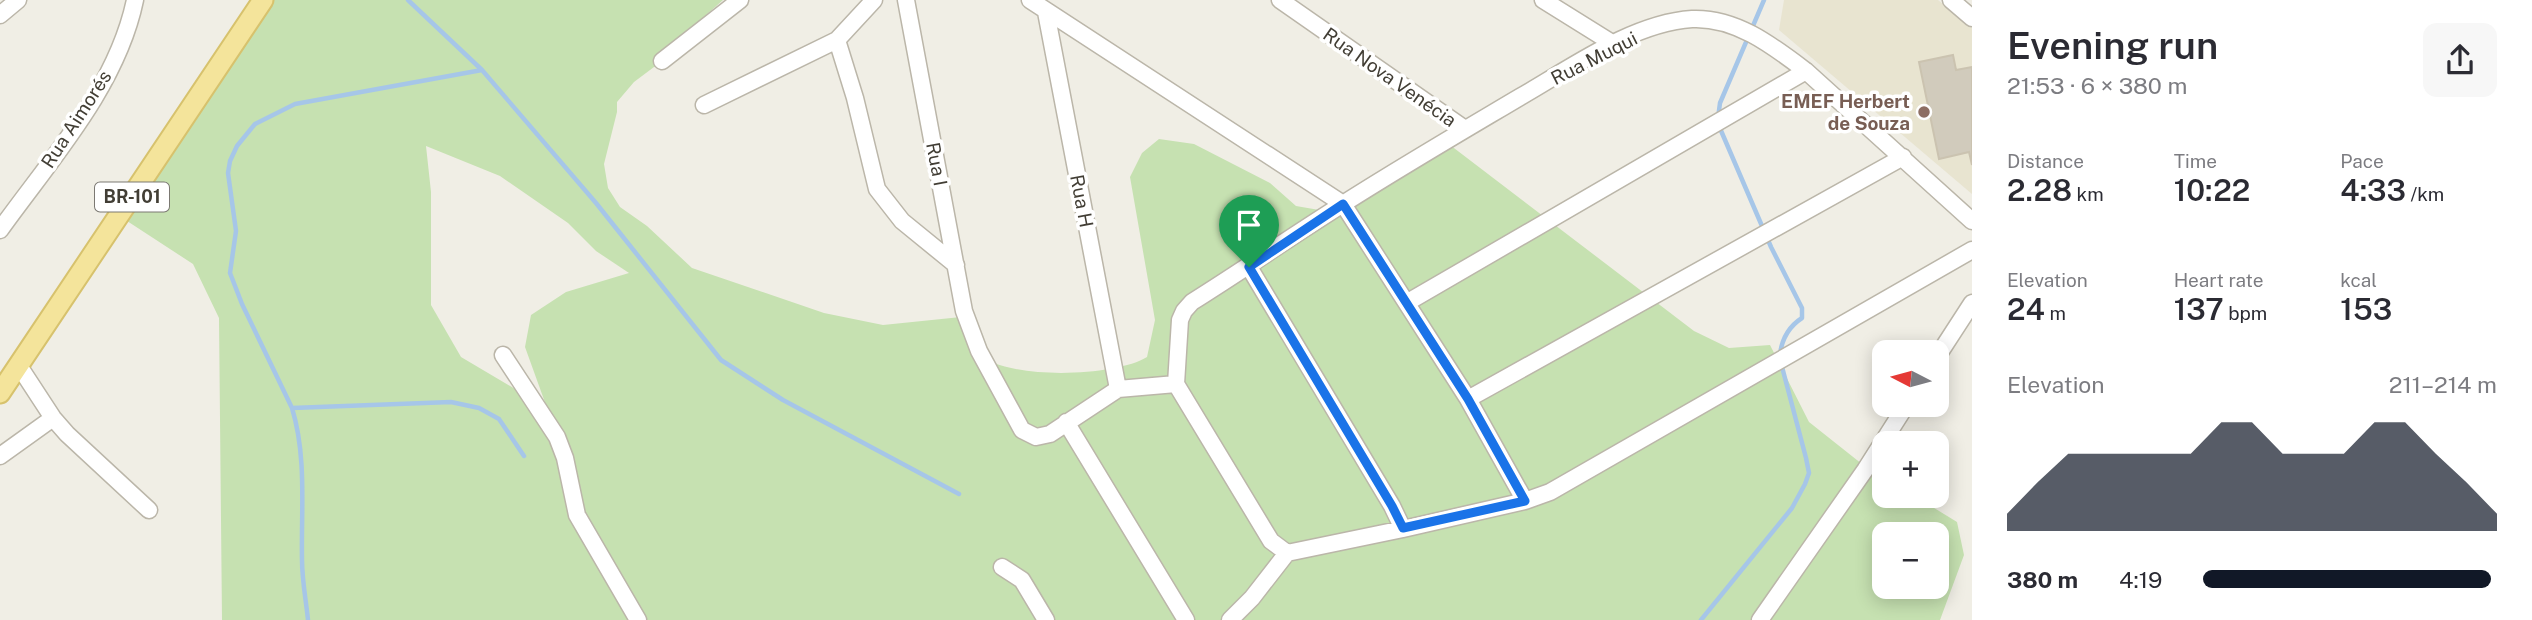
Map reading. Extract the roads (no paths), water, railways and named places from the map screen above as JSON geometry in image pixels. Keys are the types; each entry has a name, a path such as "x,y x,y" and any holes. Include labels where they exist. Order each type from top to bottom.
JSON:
{"main road":[{"name":"BR-101","path":"0,393 263,0"}],"street":[{"path":"0,15 18,0"},
{"name":"Rua Aimorés","path":"0,230 102,88 120,48 135,0"},
{"path":"662,61 740,0"},
{"path":"704,105 837,40 874,0"},
{"name":"Rua I","path":"906,0 969,329 1022,430 1037,437 1050,434 1066,422"},
{"path":"1030,0 1343,204 1468,399 1525,501"},
{"name":"Rua Nova Venécia","path":"1280,0 1465,129"},
{"path":"1543,0 1612,43"},
{"path":"1951,0 1972,18"},
{"name":"Rua H","path":"1046,12 1118,389"},
{"name":"Rua Muqui","path":"1176,384 1180,320 1192,302 1343,204 1612,43 1692,19 1719,21 1750,33 1806,71 1972,221"},
{"path":"837,40 855,98 877,189 902,221 956,265"},
{"path":"1408,302 1806,71"},
{"path":"1468,399 1903,157"},
{"path":"1230,620 1252,598 1287,553 1525,501 1550,492 1972,250"},
{"path":"1249,267 1403,528"},
{"path":"1948,340 1972,303"},
{"path":"503,355 557,437 565,458 577,515 638,620"},
{"path":"19,366 53,418 149,510"},
{"path":"1186,620 1066,422 1118,389 1176,384 1271,541 1287,553"},
{"path":"1760,620 1899,417"},
{"path":"0,456 53,418"},
{"path":"1003,567 1023,580 1046,620"}],"waterway":[{"path":"408,0 482,70 596,203 721,360 783,400 959,494"},
{"path":"1718,118 1720,103 1764,0"},
{"path":"308,620 302,568 302,484 297,427 292,408 230,273 236,231 228,173 230,161 237,146 255,124 295,104 482,70"},
{"path":"1719,126 1771,247 1802,308 1802,318 1786,334 1780,354"},
{"path":"1701,620 1792,508 1809,473 1781,363"},
{"path":"292,408 451,402 479,408 499,419 524,456"}],"place":[{"name":"EMEF Herbert de Souza","path":"1924,112"}]}
